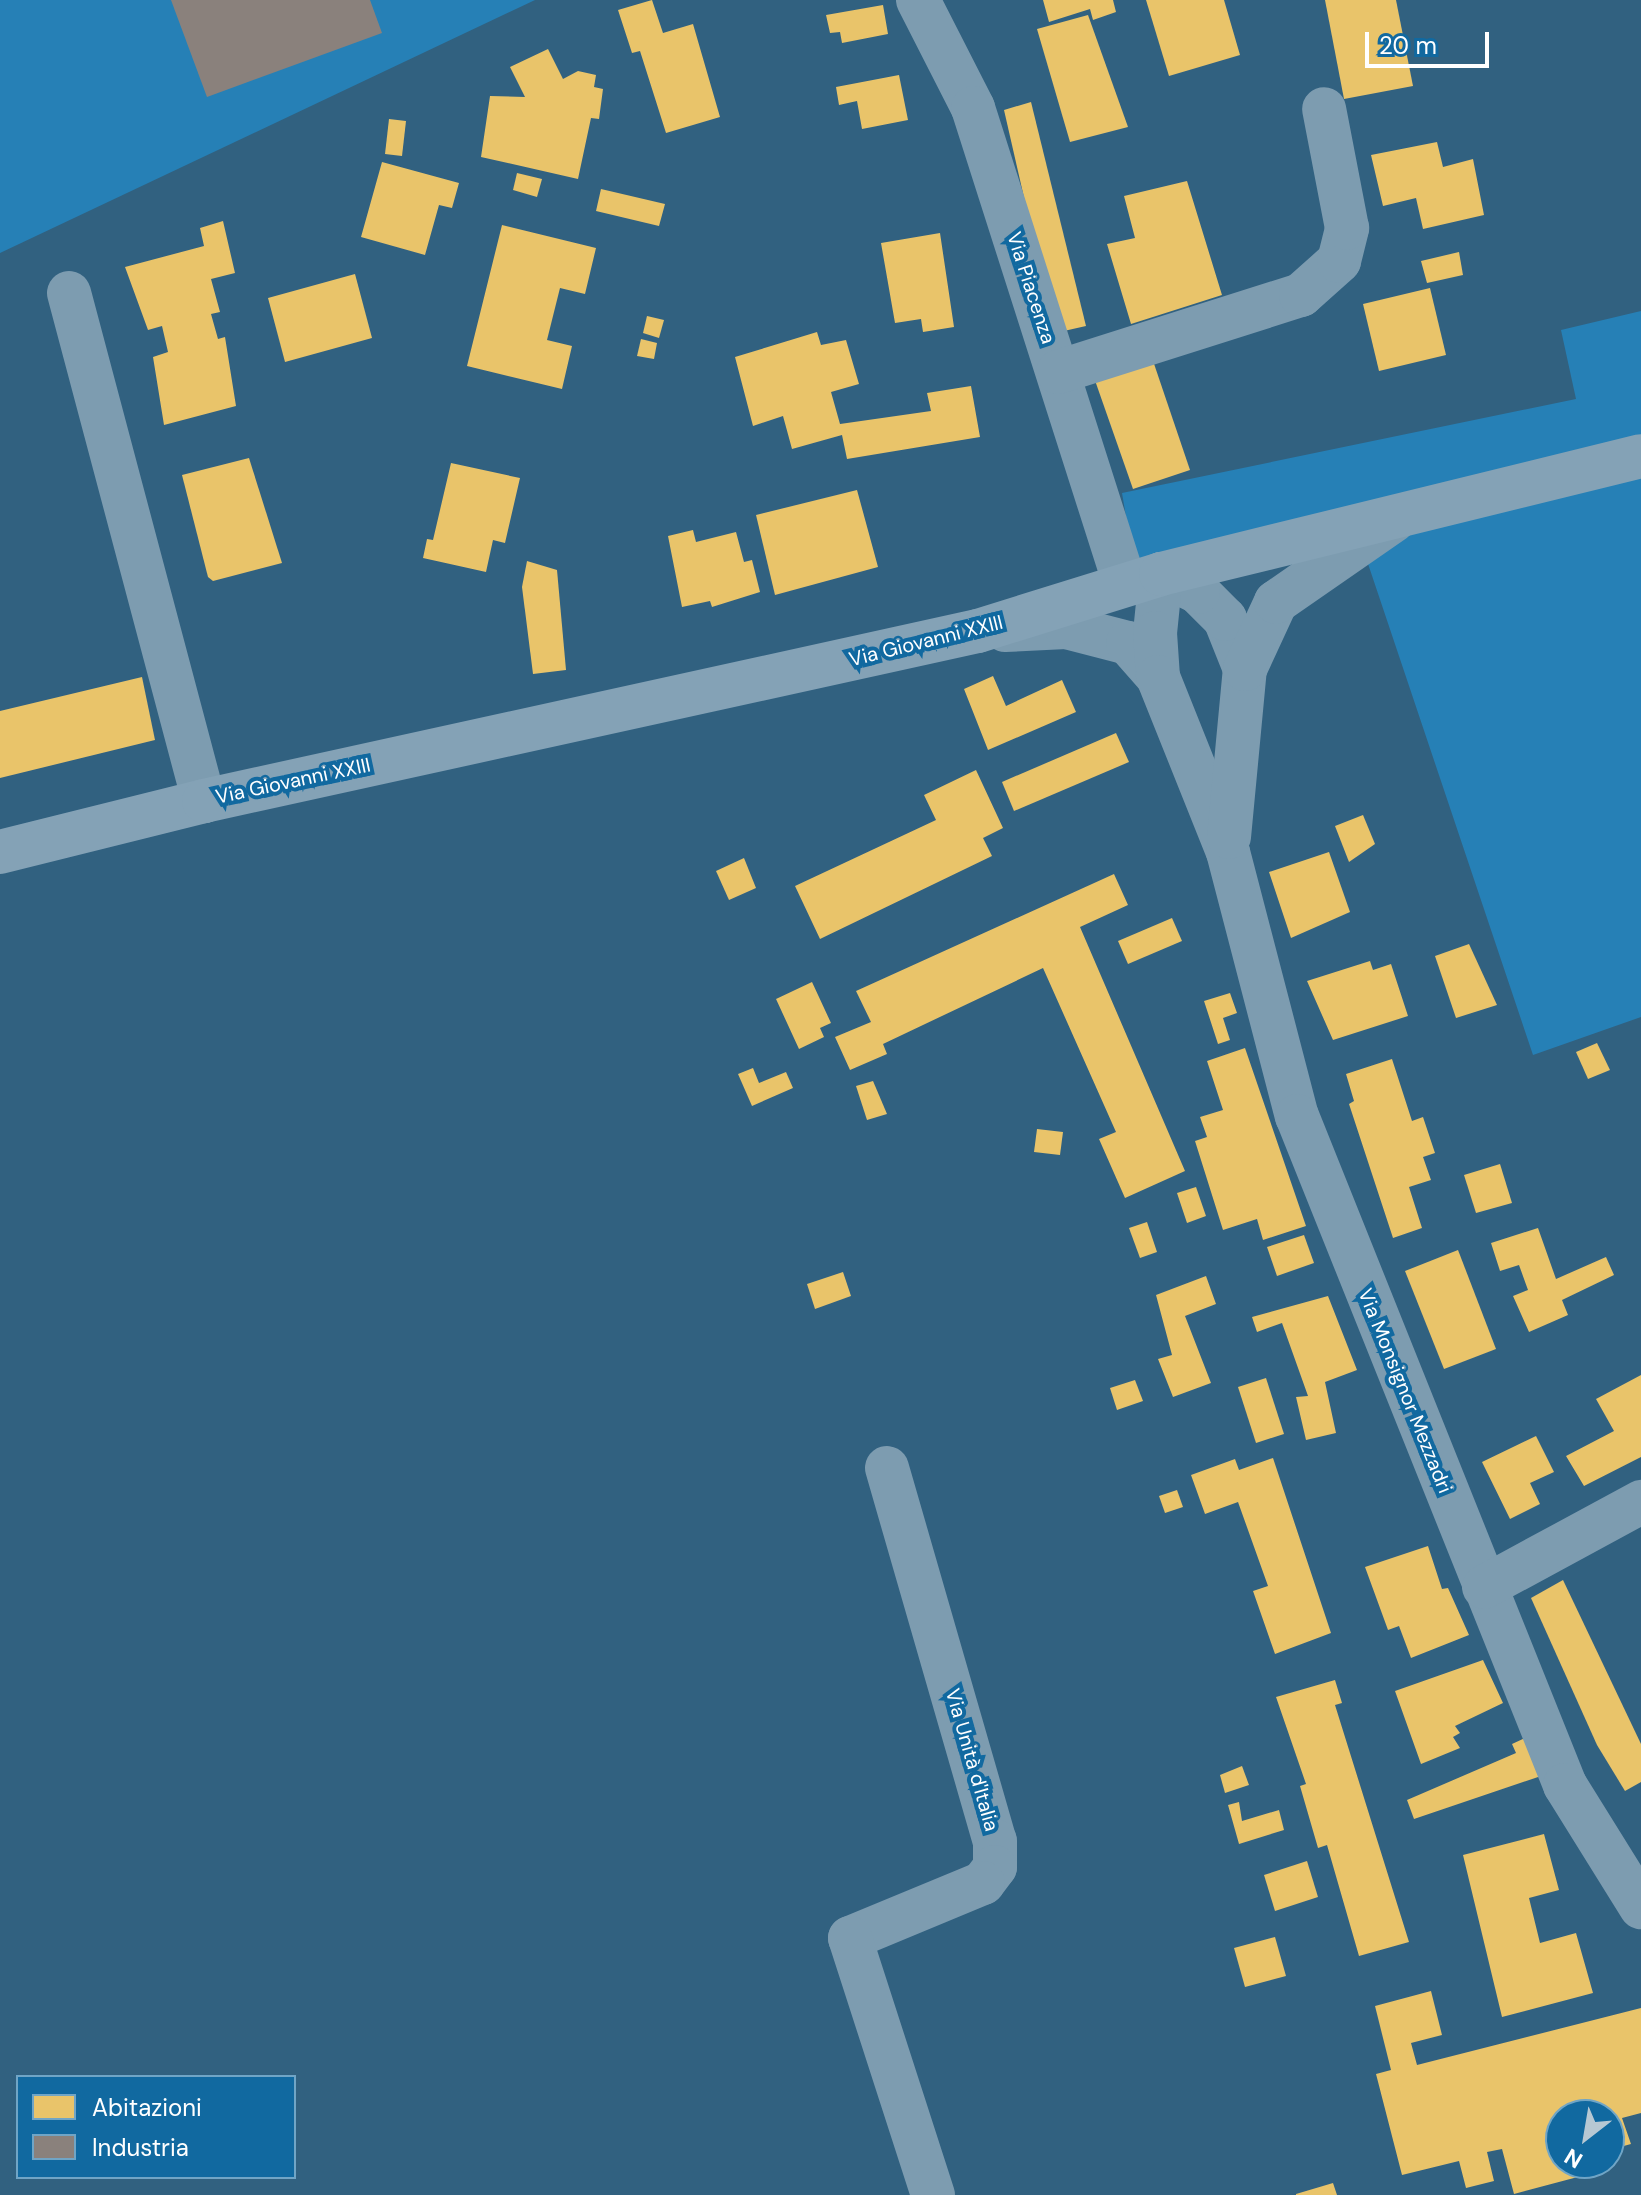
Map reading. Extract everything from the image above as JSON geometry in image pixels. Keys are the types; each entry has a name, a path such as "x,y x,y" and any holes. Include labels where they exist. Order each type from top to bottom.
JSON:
{"street":[{"name":"Via Piacenza","path":"918,0 973,108 1058,372 1143,579"},
{"path":"1058,372 1301,295 1339,261 1347,228 1324,109"},
{"name":"Via Giovanni XXIII","path":"69,293 204,801"},
{"name":"Via Giovanni XXIII","path":"0,852 204,801 978,631 1143,579 1641,456"},
{"path":"1228,852 1233,747 1245,669 1276,602 1401,516"},
{"path":"1228,852 1158,677 1155,633 1143,579 1198,592 1225,619 1245,669"},
{"path":"978,631 1066,627 1128,643 1158,677"},
{"name":"Via Monsignor Mezzadri","path":"1228,852 1297,1116 1565,1785 1641,1907"},
{"name":"Via Unità d'Italia","path":"887,1468 995,1841 995,1867 983,1883 850,1938 933,2195"},
{"path":"1484,1587 1641,1502"}],"shaded area":[{"path":"0,0 535,0 0,253"},
{"path":"1641,311 1641,1017 1533,1055 1357,531 1138,587 1122,493 1576,399 1561,330"}],"building: Abitazioni":[{"path":"652,0 663,33 693,24 720,117 666,133 640,51 632,53 618,10"},
{"path":"1043,0 1113,0 1116,12 1093,20 1090,9 1049,22"},
{"path":"1146,0 1224,0 1240,55 1169,76"},
{"path":"1325,0 1396,0 1413,86 1344,99"},
{"path":"883,5 888,34 842,43 840,32 830,33 826,15"},
{"path":"1088,15 1128,127 1070,142 1037,29"},
{"path":"548,49 563,79 578,71 596,75 594,87 603,89 599,119 591,118 578,179 481,157 490,96 525,97 510,67"},
{"path":"899,75 908,120 862,129 857,101 839,105 836,87"},
{"path":"1031,102 1086,326 1055,333 1004,110"},
{"path":"389,119 406,121 402,156 385,154"},
{"path":"1437,142 1443,167 1473,159 1484,215 1423,229 1416,198 1383,206 1371,155"},
{"path":"382,162 459,183 452,208 439,205 425,255 361,237"},
{"path":"517,173 542,179 537,197 513,190"},
{"path":"1187,181 1222,295 1131,324 1107,244 1135,238 1124,196"},
{"path":"601,189 665,204 659,226 596,211"},
{"path":"223,221 235,273 211,279 220,312 211,314 218,339 225,337 236,406 164,425 153,357 168,352 162,326 148,330 125,267 204,246 200,228"},
{"path":"502,225 596,248 585,294 560,288 547,340 572,346 562,389 467,366"},
{"path":"940,233 954,327 923,332 921,319 895,323 881,243"},
{"path":"1459,252 1463,275 1427,283 1421,261"},
{"path":"355,274 372,338 285,362 268,298"},
{"path":"1430,288 1446,355 1379,371 1363,304"},
{"path":"647,316 664,320 659,338 643,333"},
{"path":"817,332 821,345 846,340 859,384 831,392 840,424 931,411 927,393 971,386 980,437 847,459 842,435 792,449 783,416 753,426 735,357"},
{"path":"641,339 657,343 654,359 637,356"},
{"path":"1149,349 1190,470 1133,489 1091,369"},
{"path":"249,458 282,563 213,581 208,577 182,475"},
{"path":"451,463 520,478 505,543 493,540 486,572 423,558 427,539 433,540"},
{"path":"857,490 878,567 775,595 756,515"},
{"path":"693,530 696,542 736,532 744,562 752,560 760,592 712,607 710,601 682,607 668,536"},
{"path":"527,561 557,570 566,670 533,674 522,587"},
{"path":"993,676 1006,706 1062,680 1076,712 988,750 964,689"},
{"path":"142,677 155,740 0,778 0,711"},
{"path":"1116,733 1129,762 1014,811 1002,782"},
{"path":"976,770 1003,828 983,838 992,856 820,939 795,886 936,820 924,795"},
{"path":"1363,815 1375,844 1349,862 1335,826"},
{"path":"1329,852 1350,912 1291,938 1269,872"},
{"path":"744,858 756,888 729,900 716,871"},
{"path":"1114,874 1128,905 1080,927 1185,1171 1125,1198 1099,1139 1116,1132 1043,968 883,1044 887,1054 850,1070 835,1037 871,1022 856,991"},
{"path":"1172,918 1182,941 1128,964 1118,941"},
{"path":"1469,944 1497,1005 1456,1018 1435,956"},
{"path":"1370,961 1373,970 1391,964 1408,1016 1333,1040 1307,981"},
{"path":"812,982 831,1023 820,1028 824,1037 799,1049 776,999"},
{"path":"1230,993 1237,1013 1223,1018 1230,1040 1218,1044 1204,1001"},
{"path":"1597,1043 1610,1070 1588,1079 1576,1052"},
{"path":"1245,1048 1306,1226 1263,1240 1257,1219 1223,1230 1195,1141 1207,1137 1200,1117 1223,1110 1207,1061"},
{"path":"1392,1059 1412,1121 1423,1117 1435,1153 1423,1157 1431,1180 1409,1187 1422,1228 1393,1238 1349,1104 1354,1101 1346,1074"},
{"path":"753,1068 759,1083 786,1072 793,1088 752,1106 738,1074"},
{"path":"873,1081 887,1114 867,1120 856,1086"},
{"path":"1037,1129 1063,1132 1060,1155 1034,1152"},
{"path":"1500,1164 1512,1203 1476,1213 1464,1175"},
{"path":"1196,1187 1206,1216 1187,1223 1177,1193"},
{"path":"1147,1222 1157,1252 1140,1258 1129,1228"},
{"path":"1538,1228 1556,1279 1606,1257 1614,1275 1562,1300 1568,1315 1529,1332 1513,1296 1528,1290 1519,1265 1500,1271 1491,1243"},
{"path":"1304,1235 1314,1263 1277,1276 1267,1247"},
{"path":"1458,1250 1496,1349 1444,1369 1405,1271"},
{"path":"843,1272 851,1296 815,1309 807,1284"},
{"path":"1206,1276 1216,1304 1185,1316 1211,1383 1173,1397 1158,1359 1172,1355 1156,1295"},
{"path":"1328,1296 1357,1370 1325,1382 1336,1433 1306,1440 1296,1397 1308,1396 1282,1323 1257,1332 1252,1317"},
{"path":"1641,1375 1641,1457 1584,1486 1566,1456 1614,1431 1596,1399"},
{"path":"1266,1378 1284,1434 1256,1443 1238,1387"},
{"path":"1135,1380 1143,1401 1117,1410 1110,1388"},
{"path":"1536,1436 1554,1472 1530,1483 1540,1504 1510,1519 1482,1462"},
{"path":"1273,1458 1331,1633 1275,1654 1253,1591 1268,1586 1238,1502 1205,1514 1191,1475 1235,1459 1239,1470"},
{"path":"1177,1490 1183,1507 1165,1513 1159,1496"},
{"path":"1428,1546 1442,1589 1448,1588 1469,1635 1411,1658 1399,1626 1388,1630 1365,1567"},
{"path":"1563,1580 1641,1744 1641,1782 1625,1791 1597,1745 1531,1598"},
{"path":"1483,1660 1503,1703 1455,1726 1460,1733 1453,1737 1460,1748 1421,1764 1395,1691"},
{"path":"1335,1680 1342,1703 1335,1705 1409,1942 1359,1956 1327,1845 1318,1848 1300,1786 1306,1784 1276,1697"},
{"path":"1525,1738 1544,1775 1414,1819 1407,1800 1516,1753 1512,1744"},
{"path":"1242,1766 1249,1785 1225,1793 1220,1775"},
{"path":"1239,1802 1242,1821 1279,1810 1284,1830 1239,1844 1228,1805"},
{"path":"1544,1834 1559,1890 1529,1898 1540,1943 1576,1933 1593,1993 1502,2017 1463,1855"},
{"path":"1307,1861 1318,1897 1275,1911 1264,1875"},
{"path":"1275,1937 1286,1976 1245,1987 1234,1948"},
{"path":"1431,1991 1442,2035 1411,2043 1417,2065 1641,2008 1641,2113 1625,2117 1625,2099 1545,2099 1545,2179 1570,2179 1514,2194 1502,2149 1487,2152 1494,2181 1466,2188 1459,2161 1402,2175 1376,2074 1391,2070 1375,2006"},
{"path":"1625,2127 1631,2144 1625,2146"},
{"path":"1333,2183 1337,2195 1296,2195 1296,2194"}],"building: Industria":[{"path":"171,0 370,0 382,33 207,97"}]}
